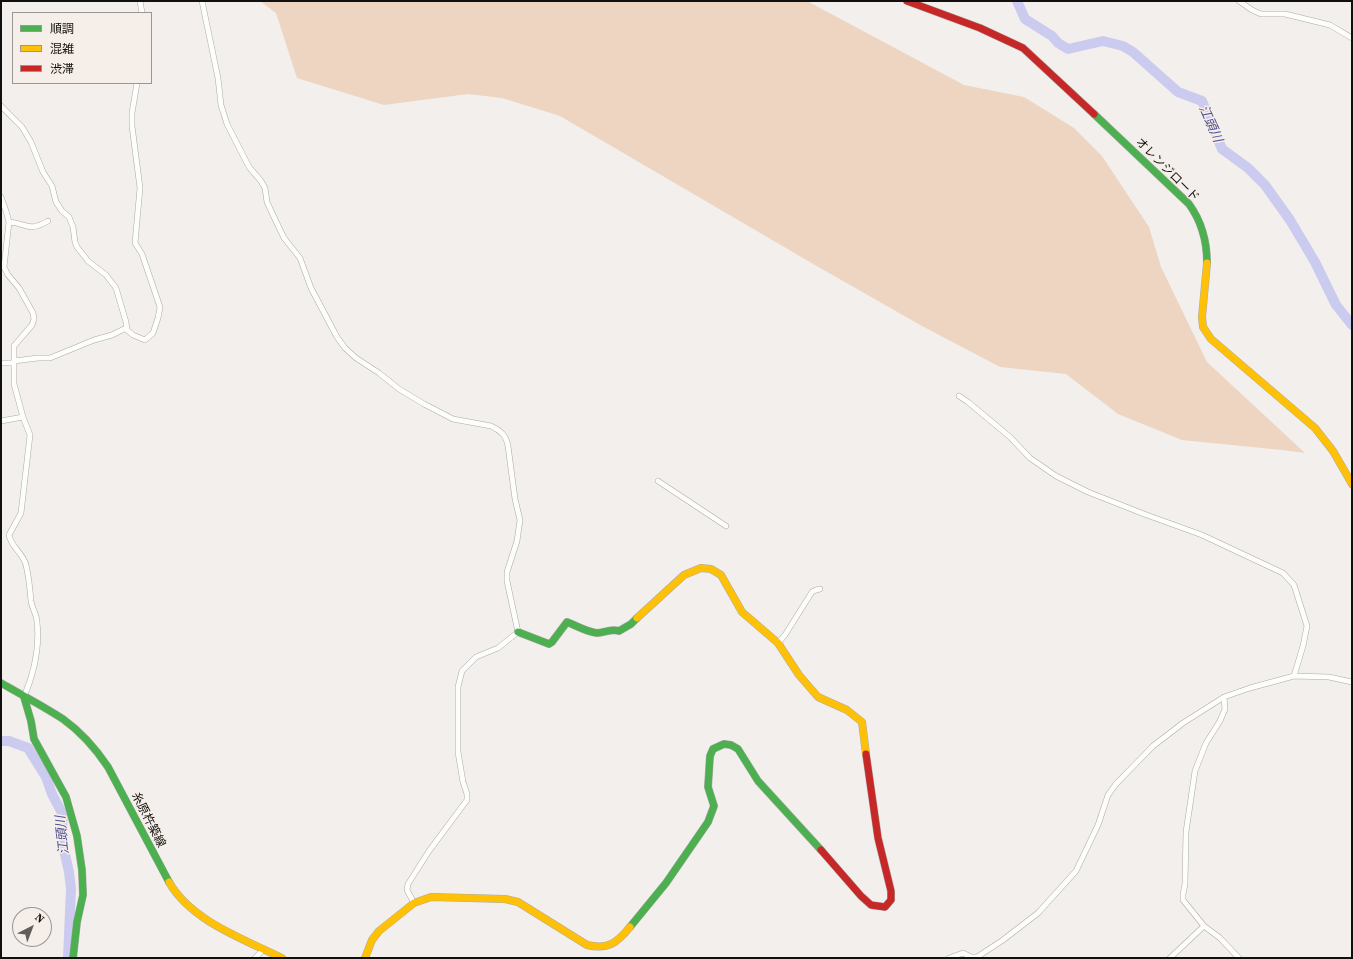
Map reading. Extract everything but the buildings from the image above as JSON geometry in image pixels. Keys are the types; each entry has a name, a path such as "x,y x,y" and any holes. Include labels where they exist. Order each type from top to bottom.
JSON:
{"street":[{"path":"140,1 142,12"},
{"path":"202,1 218,78 221,105 227,124 248,167 261,181 265,188 267,202 284,238 300,258 311,288 337,337 345,348 356,358 379,372 399,389 424,404 453,419 491,426 501,431 506,438 515,499 520,520 516,541 507,572 507,581 518,632"},
{"name":"オレンジロード","path":"906,1 975,26 1022,48 1189,204 1196,215 1206,240 1207,253 1202,317 1203,327 1210,339 1315,428 1333,451 1352,484"},
{"path":"1239,1 1261,14 1285,14 1330,25 1352,38"},
{"path":"1,106 22,127 31,142 52,186 56,202 69,218 74,227 75,242 77,247 88,262 106,274 116,288 126,322 126,328 133,335 143,340 148,339 153,333 160,307 142,254 135,243 140,188 132,113 137,84"},
{"path":"1,197 9,222 4,267 8,275 19,288 33,313 34,319 32,325 14,346 14,384 23,417 30,435 21,513 9,535 12,544 21,555 25,563 32,603 37,621 37,655 31,680 24,697 31,721 34,739 66,797 77,836 82,870 83,895 77,922 73,958"},
{"path":"9,222 28,227 37,226 48,221"},
{"path":"1,363 38,358 50,358 94,340 112,335 126,328"},
{"path":"959,396 1010,437 1030,458 1056,476 1088,492 1202,535 1283,572 1294,585 1307,626 1304,646 1294,676"},
{"path":"1,421 23,417"},
{"path":"658,481 726,526"},
{"path":"365,958 372,940 379,931 414,903 431,897 450,896 505,899 518,902 587,945 596,947 613,944 624,934 666,883 708,822 714,806 708,787 710,756 713,749 724,744 731,744 738,749 758,781 861,896 871,905 885,906 891,900 891,891 878,838 862,722 847,710 818,697 799,675 778,643 742,612 721,575 711,569 701,568 684,575 631,624 619,631 614,629 607,633 598,634 567,622 549,644 518,632"},
{"path":"778,643 785,635 812,592 820,588"},
{"path":"414,903 407,890 408,884 429,851 467,800 458,752 458,687 462,671 476,657 498,648 518,632"},
{"path":"949,958 963,953 971,957 977,957 1003,940 1038,913 1076,871 1098,825 1108,795 1116,784 1153,746 1182,723 1224,697 1294,676 1330,677 1352,682"},
{"name":"糸原杵築線","path":"1,684 64,720 97,751 108,767 131,809 158,864 172,887 190,907 246,941 282,958"},
{"path":"1224,697 1225,710 1206,744 1195,771 1186,832 1185,884 1183,900 1204,926 1220,938 1239,958"},
{"path":"1170,958 1204,926"},
{"path":"255,958 264,949"}],"shaded area":[{"path":"260,1 807,1 964,85 1024,97 1074,128 1102,156 1149,227 1161,267 1207,362 1305,453 1182,440 1118,414 1066,374 1000,367 922,326 815,265 560,116 502,98 468,94 384,105 297,78 276,13"}],"waterway":[{"name":"江頭川","path":"1017,1 1025,19 1052,36 1058,43 1068,49 1103,41 1123,46 1133,52 1178,92 1202,101 1222,149 1248,168 1265,185 1290,220 1315,262 1336,305 1352,325"},
{"name":"江頭川","path":"1,741 9,741 28,748 46,777 52,794 63,815 61,837 69,872 71,889 68,958"}],"traffic: fast":[{"path":"1094,114 1189,204 1194,211 1203,232 1207,263"},
{"path":"518,632 549,644 567,622 586,630 600,633 614,630 619,631 631,624 637,618"},
{"path":"1,683 63,719 76,729 93,747 108,767 169,882"},
{"path":"24,697 31,721 34,739 66,797 77,836 82,870 83,895 77,922 73,958"},
{"path":"630,927 666,883 708,822 714,806 708,787 710,756 713,749 724,744 731,745 738,749 758,781 821,850"}],"traffic: slow":[{"path":"1207,263 1202,317 1203,327 1211,339 1315,428 1333,451 1352,484"},
{"path":"637,618 684,575 701,568 711,569 721,575 742,612 778,643 799,675 818,697 847,710 862,722 866,754"},
{"path":"169,882 179,896 204,918 235,936 282,958"},
{"path":"365,958 372,940 379,931 414,903 431,897 505,899 518,902 587,945 601,947 612,944 630,927"}],"traffic: jam":[{"path":"907,1 980,28 1023,48 1094,114"},
{"path":"821,850 861,896 871,905 885,907 891,900 891,891 878,838 866,754"}]}
